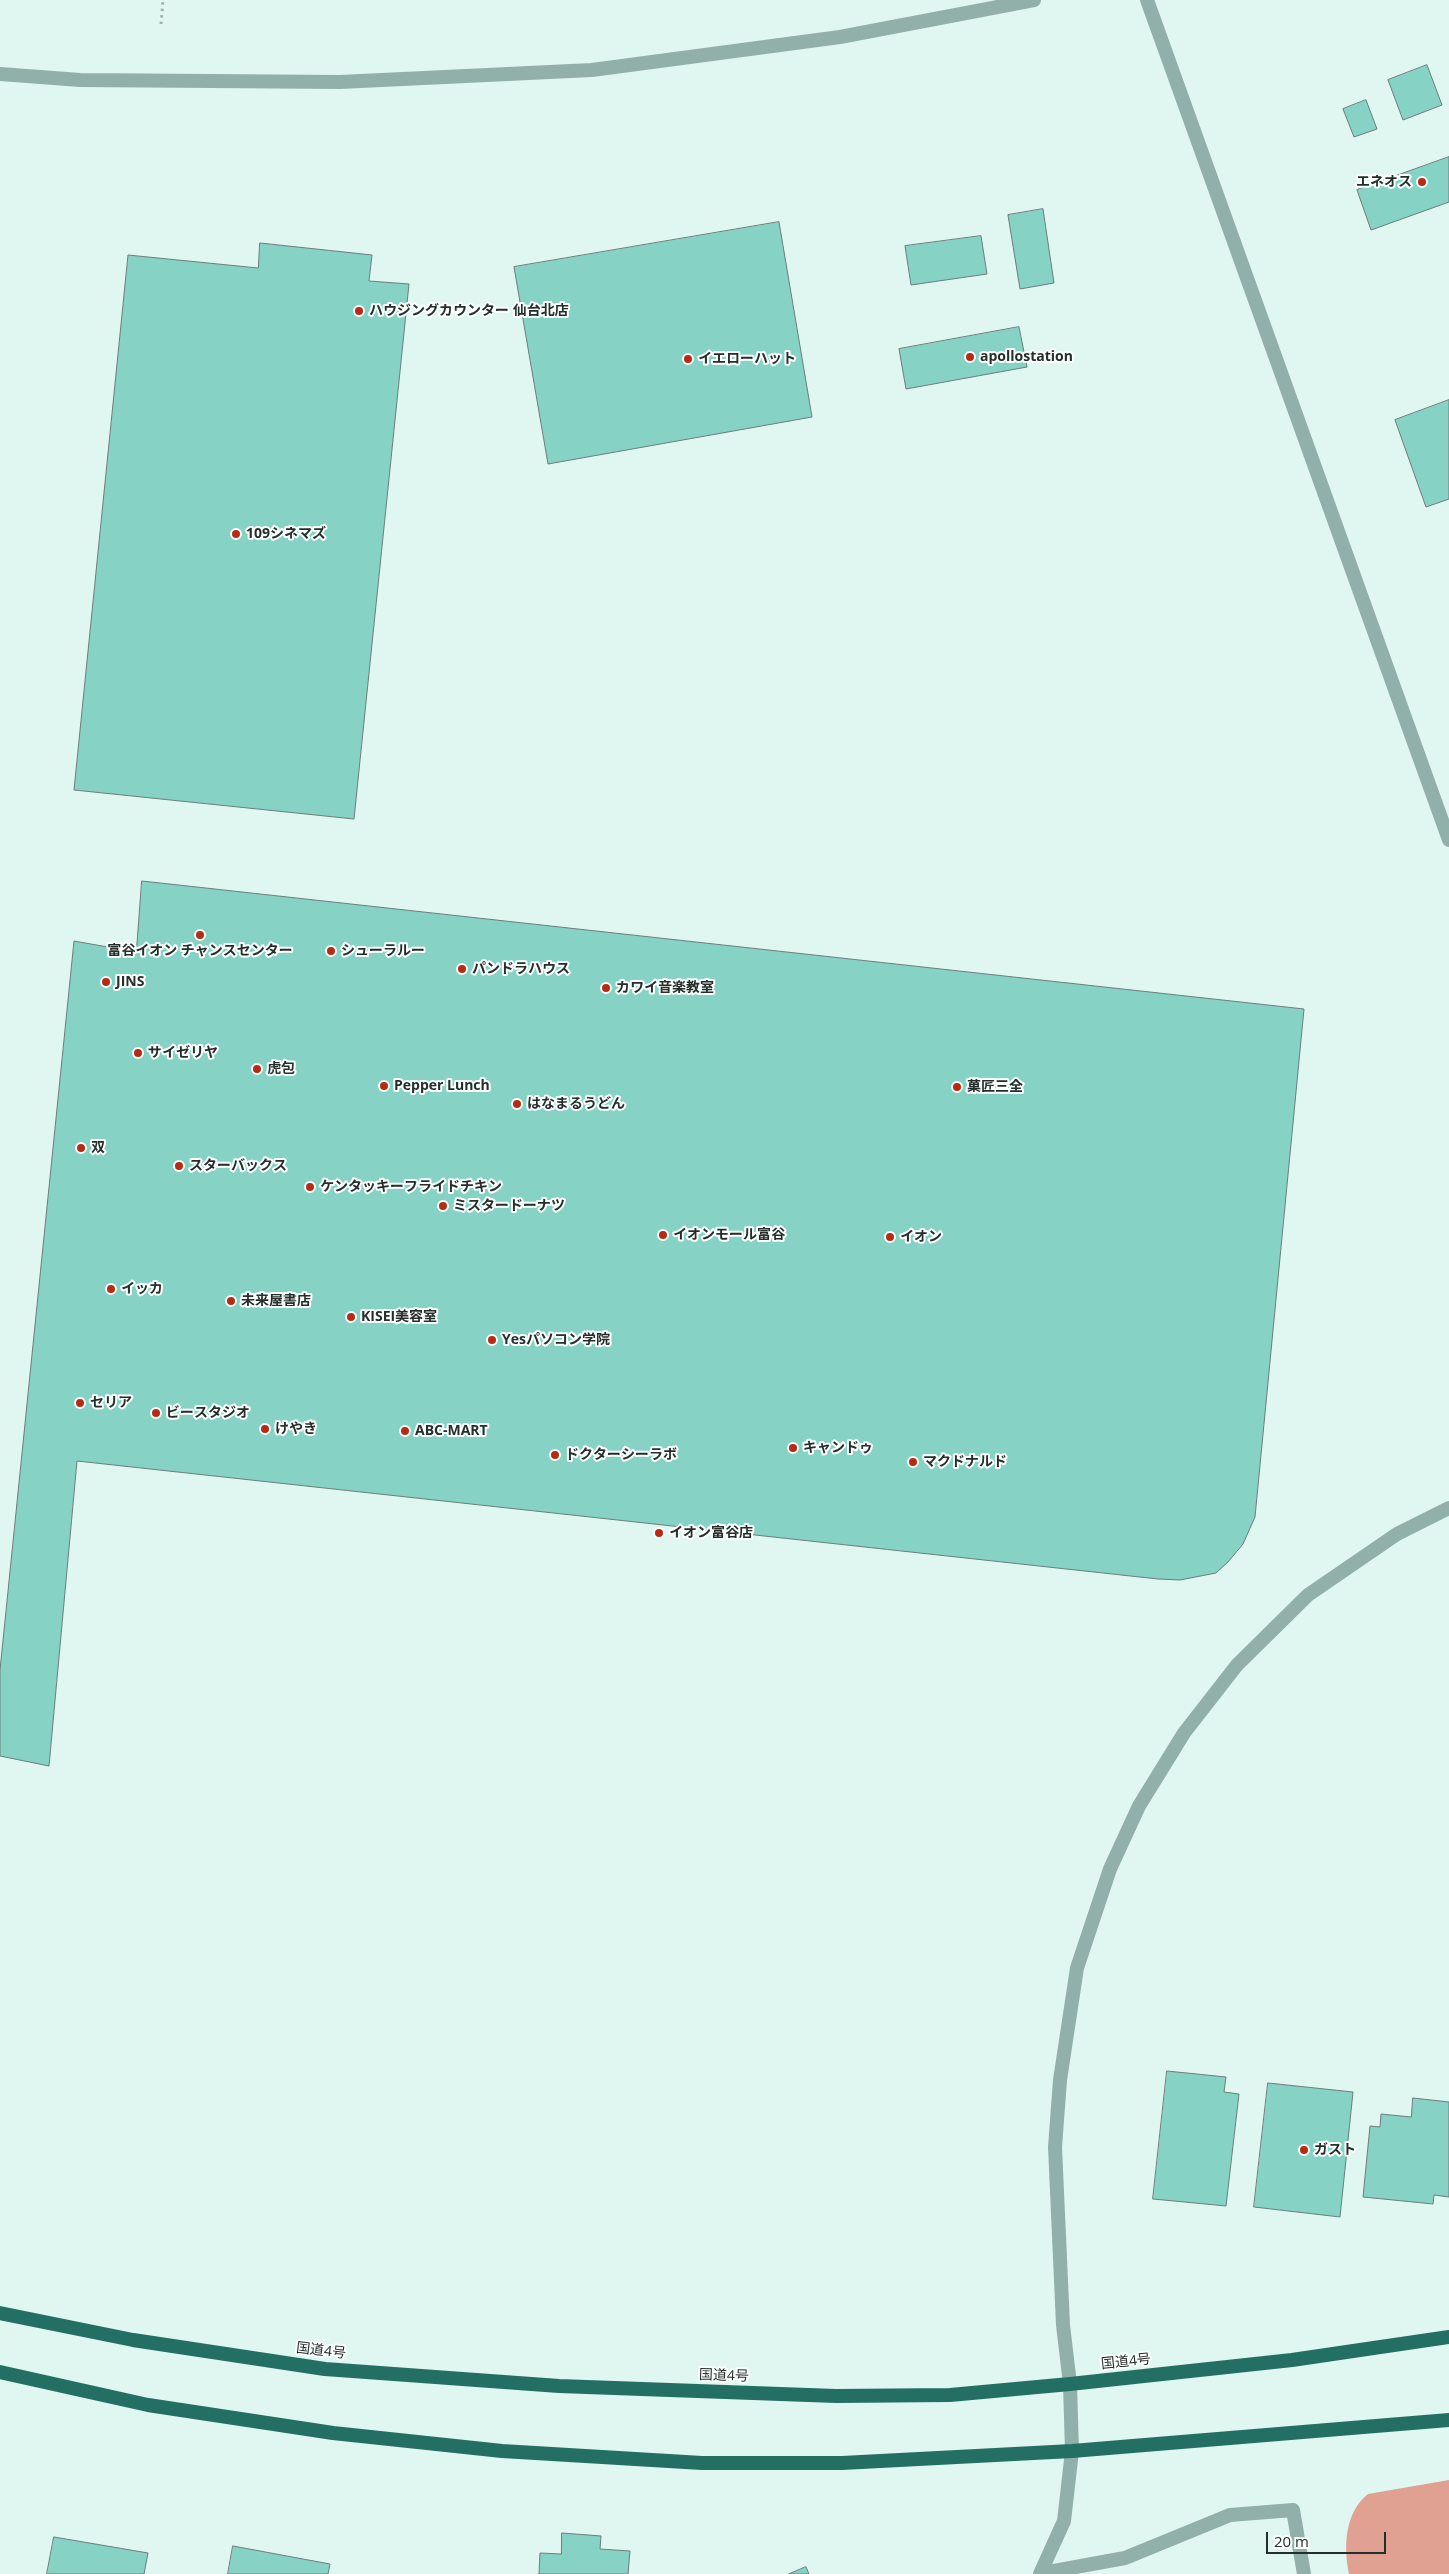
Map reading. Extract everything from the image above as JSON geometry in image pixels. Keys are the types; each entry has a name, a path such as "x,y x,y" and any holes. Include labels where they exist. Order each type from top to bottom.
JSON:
{"highway":[{"name":"国道4号","path":"0,2313 133,2340 324,2369 559,2386 846,2396 950,2395 1070,2384 1292,2360 1449,2337"},
{"path":"0,2372 148,2405 332,2433 502,2451 712,2463 842,2463 1072,2451 1449,2420"}],"street":[{"path":"0,74 80,80 340,82 592,70 840,37 1034,0"},
{"path":"1147,0 1449,840"},
{"path":"1041,2573 1064,2521 1072,2451 1070,2384 1063,2326 1055,2147 1059,2089 1077,1968 1110,1869 1139,1806 1184,1733 1237,1665 1308,1595 1397,1534 1449,1508"},
{"path":"1041,2573 1125,2558 1230,2515 1293,2510 1304,2574"}],"path":[{"path":"160,24 163,0"}],"shaded area":[{"path":"1449,2480 1449,2574 1349,2574 1346,2542 1350,2520 1360,2501 1368,2494"}],"building":[{"path":"1427,65 1442,105 1403,120 1388,80"},
{"path":"1366,100 1377,129 1354,137 1343,109"},
{"path":"1449,157 1449,202 1371,230 1357,190"},
{"path":"1043,209 1054,283 1020,289 1008,215"},
{"path":"779,222 812,417 548,464 514,267"},
{"path":"981,236 987,274 911,285 905,246"},
{"path":"260,243 372,255 369,281 409,284 354,819 74,790 128,255 258,268"},
{"path":"1019,327 1027,367 906,389 899,349"},
{"path":"1449,400 1449,499 1426,507 1395,420"},
{"name":"イオンモール富谷","path":"142,881 1304,1009 1255,1517 1243,1544 1216,1573 1180,1580 1158,1579 77,1461 49,1766 0,1756 0,1670 74,941 136,952"},
{"path":"1167,2071 1226,2077 1224,2092 1239,2094 1226,2206 1153,2199"},
{"name":"ガスト","path":"1268,2083 1353,2092 1340,2217 1254,2207"},
{"path":"1413,2098 1449,2102 1449,2197 1434,2195 1433,2204 1363,2197 1370,2126 1380,2127 1381,2114 1411,2117"},
{"path":"562,2533 601,2536 600,2549 630,2551 628,2574 539,2574 540,2553 561,2554"},
{"path":"54,2537 148,2553 144,2574 47,2574"},
{"path":"233,2546 330,2564 328,2574 228,2574"},
{"path":"806,2567 809,2574 789,2574"}],"place":[{"name":"エネオス","path":"1422,182"},
{"name":"ハウジングカウンター 仙台北店","path":"359,311"},
{"name":"apollostation","path":"970,357"},
{"name":"イエローハット","path":"688,359"},
{"name":"109シネマズ","path":"236,534"},
{"name":"富谷イオン チャンスセンター","path":"200,935"},
{"name":"シューラルー","path":"331,951"},
{"name":"パンドラハウス","path":"462,969"},
{"name":"JINS","path":"106,982"},
{"name":"カワイ音楽教室","path":"606,988"},
{"name":"サイゼリヤ","path":"138,1053"},
{"name":"虎包","path":"257,1069"},
{"name":"Pepper Lunch","path":"384,1086"},
{"name":"菓匠三全","path":"957,1087"},
{"name":"はなまるうどん","path":"517,1104"},
{"name":"双","path":"81,1148"},
{"name":"スターバックス","path":"179,1166"},
{"name":"ケンタッキーフライドチキン","path":"310,1187"},
{"name":"ミスタードーナツ","path":"443,1206"},
{"name":"イオンモール富谷","path":"663,1235"},
{"name":"イオン","path":"890,1237"},
{"name":"イッカ","path":"111,1289"},
{"name":"未来屋書店","path":"231,1301"},
{"name":"KISEI美容室","path":"351,1317"},
{"name":"Yesパソコン学院","path":"492,1340"},
{"name":"セリア","path":"80,1403"},
{"name":"ビースタジオ","path":"156,1413"},
{"name":"けやき","path":"265,1429"},
{"name":"ABC-MART","path":"405,1431"},
{"name":"キャンドゥ","path":"793,1448"},
{"name":"ドクターシーラボ","path":"555,1455"},
{"name":"マクドナルド","path":"913,1462"},
{"name":"イオン富谷店","path":"659,1533"},
{"name":"ガスト","path":"1304,2150"}]}
